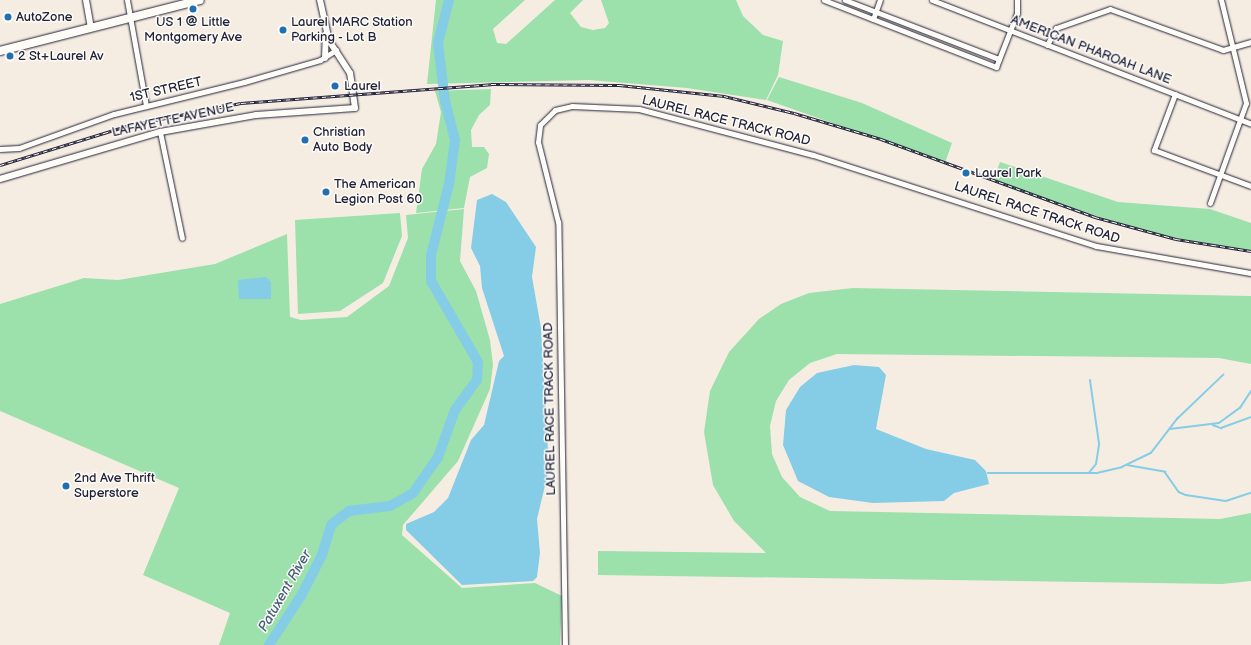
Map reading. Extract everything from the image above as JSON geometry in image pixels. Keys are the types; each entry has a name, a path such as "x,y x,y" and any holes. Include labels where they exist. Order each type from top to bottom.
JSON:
{"main road":[{"path":"0,51 200,0"}],"street":[{"path":"86,0 91,28"},
{"path":"127,0 146,106"},
{"path":"320,0 326,34 325,58"},
{"path":"824,0 996,67 1017,13 1017,0"},
{"path":"845,0 999,59"},
{"path":"873,19 880,0"},
{"name":"AMERICAN PHAROAH LANE","path":"932,0 1251,124"},
{"path":"1210,203 1241,120 1246,97 1221,0"},
{"path":"1047,45 1056,28 1110,9 1223,50 1251,42"},
{"path":"326,34 336,50"},
{"name":"1ST STREET","path":"0,149 19,148 146,106 325,58 336,50"},
{"name":"LAFAYETTE AVENUE","path":"0,179 160,132 256,115 355,108 350,72 336,50"},
{"path":"1175,94 1154,150 1251,186"},
{"name":"LAUREL RACE TRACK ROAD","path":"565,645 558,222 538,142 540,125 555,110 572,106 639,109 820,157 1096,246 1251,273"},
{"path":"160,132 182,238"}],"green space":[{"path":"436,0 525,0 493,29 497,43 506,44 555,0 583,0 570,13 581,27 593,30 605,28 609,23 601,0 736,0 743,16 763,35 783,41 778,75 766,100 687,88 589,80 427,84"},
{"path":"779,77 862,103 952,143 945,163 767,100"},
{"path":"491,89 490,105 479,115 471,130 472,147 484,147 489,154 487,168 470,177 464,208 416,213 422,169 436,144 441,112 435,91"},
{"path":"1000,162 1118,202 1210,209 1251,223 1251,251 1158,235 1044,200 993,181"},
{"path":"464,209 460,261 476,291 490,340 493,365 490,389 458,461 403,525 402,535 462,588 535,583 562,596 560,645 219,645 230,613 143,575 179,488 0,411 0,304 84,278 118,280 215,264 287,234 290,317 301,320 347,317 389,286 408,238 406,215"},
{"path":"400,213 402,236 383,283 340,311 298,314 295,220"},
{"path":"853,288 1251,296 1251,364 1219,358 837,354 810,363 789,380 776,401 770,426 772,454 782,477 800,497 830,511 1220,519 1251,513 1251,581 1222,584 598,575 598,551 766,553 734,521 713,485 704,432 710,391 729,352 759,319 781,304 809,293"}],"water":[{"path":"492,194 506,202 536,247 532,277 541,328 549,469 537,519 540,553 537,577 533,581 462,585 406,530 406,524 434,512 448,498 471,440 484,425 499,361 504,356 482,288 480,266 471,248 477,200"},
{"path":"266,277 271,282 271,299 239,299 238,280"},
{"path":"854,365 879,367 886,375 876,429 926,449 975,460 986,471 989,484 954,493 944,501 873,503 829,497 798,481 783,445 786,410 800,387 817,373"}],"waterway":[{"name":"Patuxent River","path":"269,645 301,596 322,555 331,525 349,511 390,506 413,493 438,457 455,410 477,380 478,362 431,281 431,255 449,184 455,140 445,101 438,43 449,0"},
{"path":"988,473 1097,473 1122,467 1151,453 1177,419 1223,375"},
{"path":"1089,473 1096,464 1099,444 1090,381"},
{"path":"1170,429 1219,423 1240,408 1251,391"},
{"path":"1213,425 1221,428 1251,417"},
{"path":"1127,465 1165,472 1179,492 1186,495 1226,501 1251,493"}],"railway":[{"path":"0,165 130,125 241,103 491,84 619,85 724,96 794,113 881,139 1095,217 1176,239 1251,251"}],"place":[{"name":"US 1 @ Little Montgomery Ave","path":"193,9"},
{"name":"AutoZone","path":"8,17"},
{"name":"Laurel MARC Station Parking - Lot B","path":"283,30"},
{"name":"2 St+Laurel Av","path":"10,56"},
{"name":"Laurel","path":"335,86"},
{"name":"Christian Auto Body","path":"305,140"},
{"name":"Laurel Park","path":"966,173"},
{"name":"The American Legion Post 60","path":"326,192"},
{"name":"2nd Ave Thrift Superstore","path":"66,486"}]}
